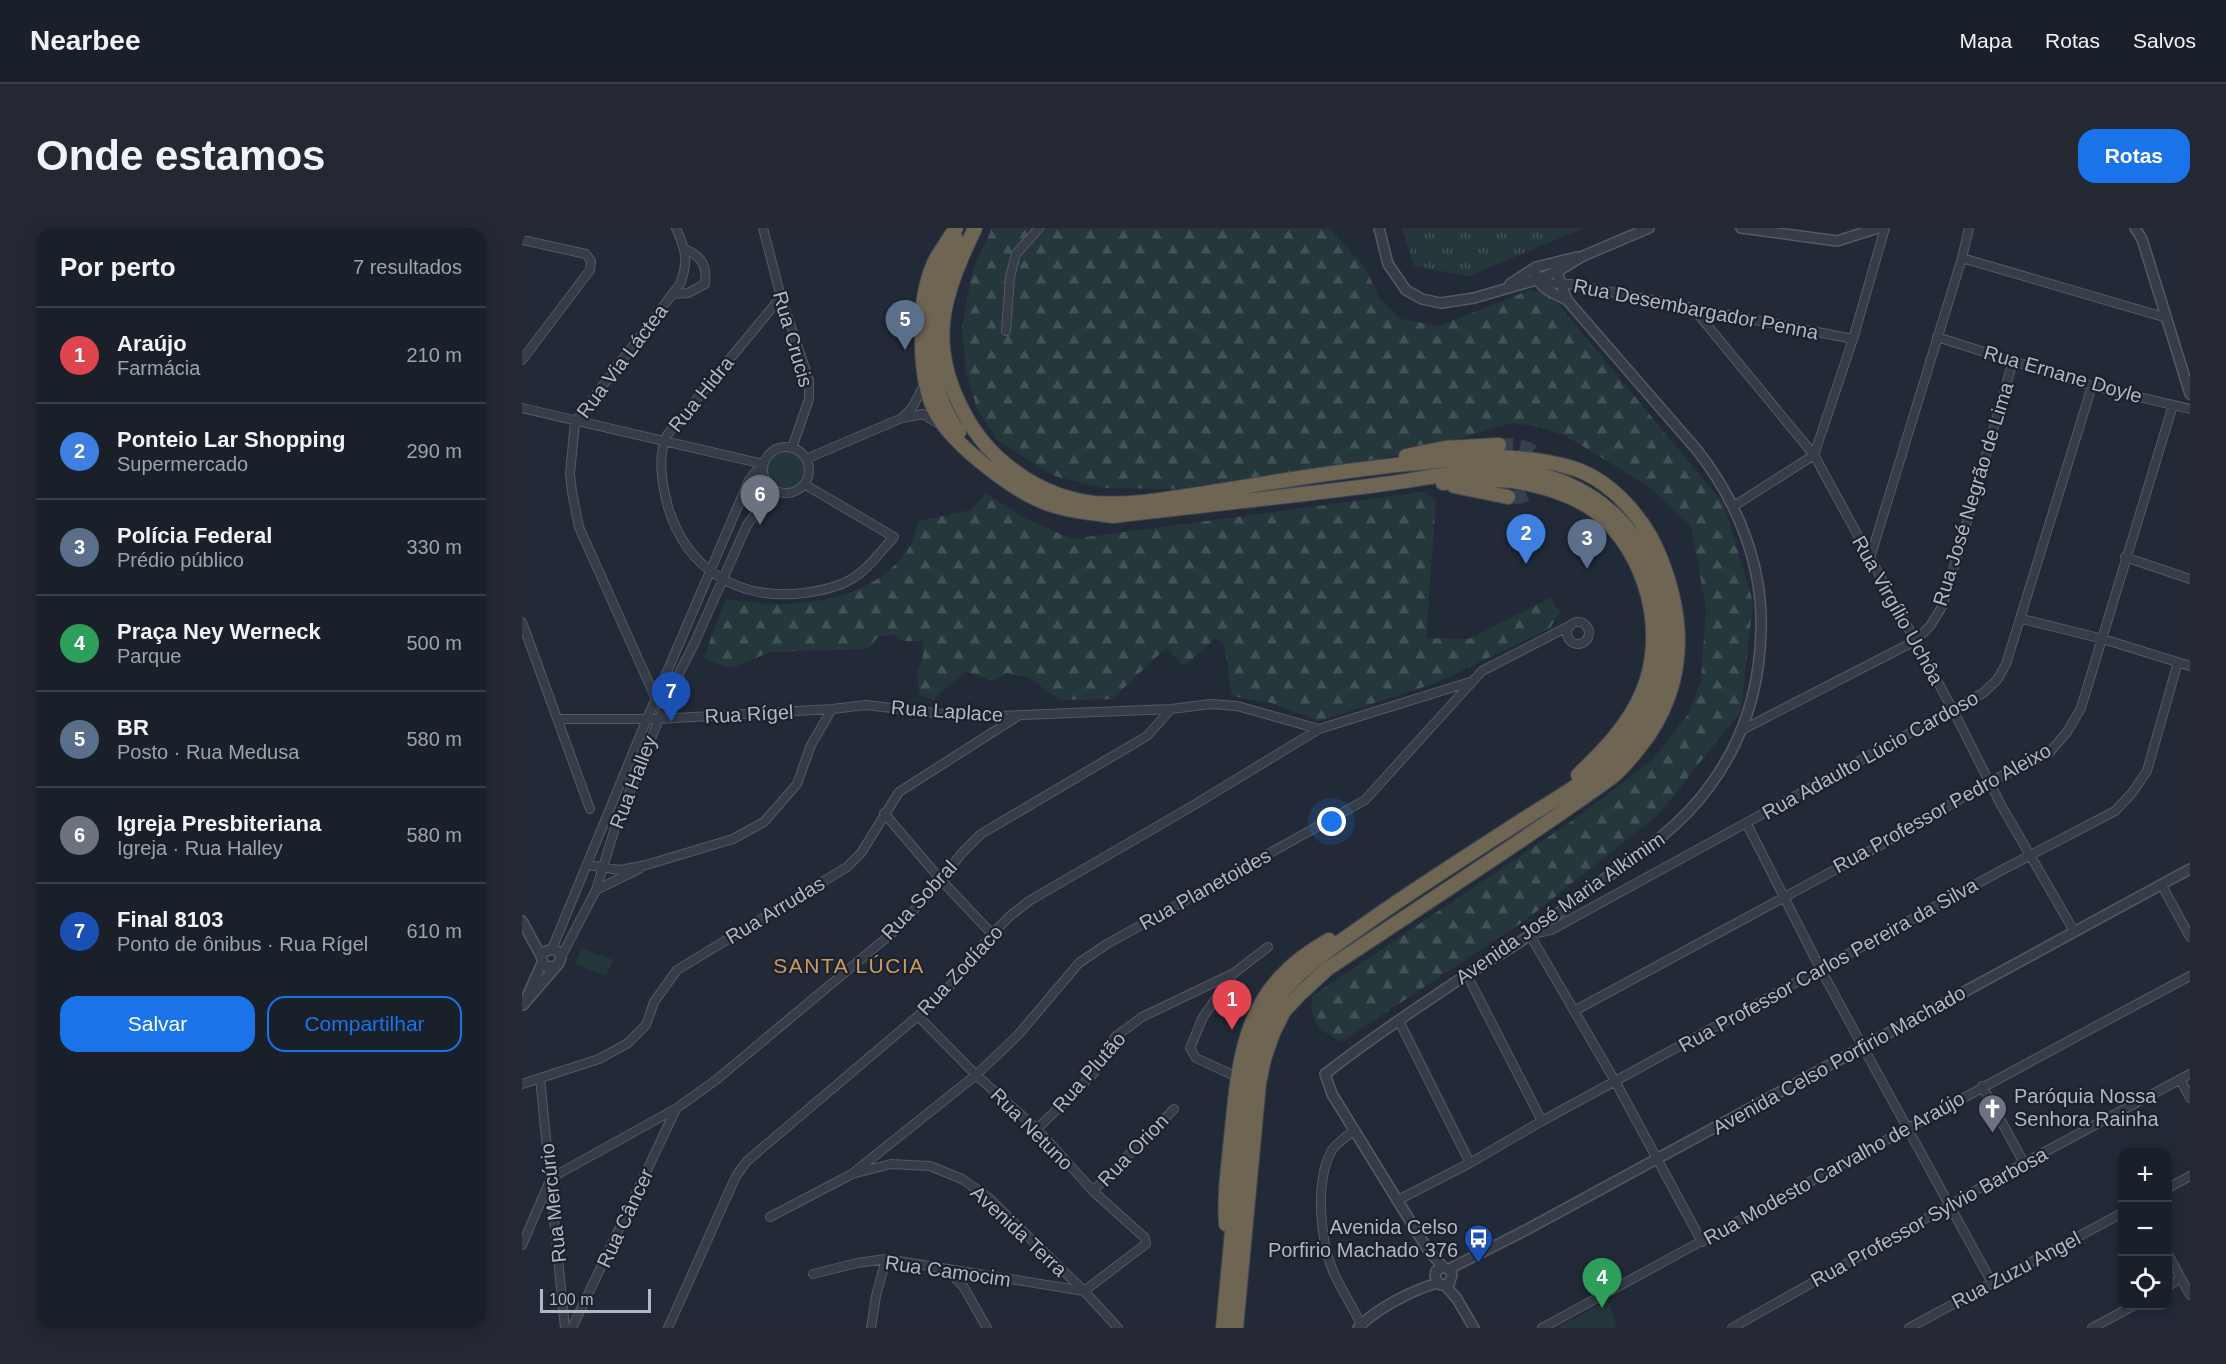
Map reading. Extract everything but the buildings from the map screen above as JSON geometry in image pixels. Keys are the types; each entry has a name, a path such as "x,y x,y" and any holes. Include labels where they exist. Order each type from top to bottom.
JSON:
{"highway":[{"path":"958,228 934,264 924,301 921,325 925,380 933,407 951,433 979,459 997,474 1045,502 1073,511 1113,516 1387,484 1485,469 1513,470 1545,476 1580,489 1608,508 1624,523 1643,549 1663,604 1666,654 1654,700 1627,742 1607,763 1386,909 1319,957 1274,1002 1260,1027 1250,1056 1223,1328"},
{"path":"958,228 934,303 931,334 934,368 943,403 956,428 979,459"},
{"path":"975,228 953,274 944,306 941,335 945,363 955,397 984,444 1017,473 1040,486 1076,499 1095,503 1120,503 1193,495 1347,470 1479,458 1512,457 1544,462 1583,471 1627,505 1653,539 1675,604 1678,657 1666,704 1651,732 1614,775 1327,969 1284,1011 1273,1033 1259,1083 1236,1328"},
{"path":"1347,470 1387,459 1445,448 1499,445"},
{"path":"1387,484 1498,480 1527,483 1573,499 1595,511 1614,529 1632,554 1644,581 1653,632 1648,677 1641,695 1618,734 1547,804"},
{"path":"1443,483 1469,491 1508,497"},
{"path":"1228,1263 1225,1202 1238,1072 1250,1026 1262,1003 1282,976 1296,962 1314,948 1386,909"}],"street":[{"name":"Rua Via Láctea","path":"656,699 579,527 571,484 575,422 680,284 686,267 685,249 676,228"},
{"name":"Rua Crucis","path":"763,228 781,297 809,380 809,399 792,448"},
{"path":"1006,331 1010,277 1016,254 1039,228"},
{"path":"1379,228 1388,264 1406,290 1422,299 1441,303 1538,282 1583,256 1650,228"},
{"path":"1741,228 1837,241 1878,228"},
{"path":"1734,506 1814,455 1853,339 1885,228"},
{"path":"1870,558 1962,258 1969,228"},
{"path":"2135,228 2142,239 2190,394"},
{"path":"522,240 586,254 591,261 590,270 522,360"},
{"path":"673,294 688,293 705,284 706,272 702,260 685,249"},
{"path":"1503,288 1536,267 1583,256"},
{"path":"1962,258 2167,318"},
{"path":"1546,263 1555,266 1558,271"},
{"path":"1536,267 1534,275 1538,282"},
{"name":"Avenida José Maria Alkimim","path":"1558,271 1567,300"},
{"name":"Rua Desembargador Penna","path":"1538,282 1562,284 1853,339"},
{"name":"Avenida José Maria Alkimim","path":"1355,1130 1332,1094 1325,1074 1360,1047 1530,935 1670,830 1710,785 1742,730 1758,681 1762,606 1745,534 1734,506 1697,450 1567,300 1538,282"},
{"name":"Rua Hidra","path":"781,297 673,426 664,442 661,459 663,486 670,514 685,546 711,573 749,590 766,594 789,595 818,591 849,581 868,566 894,537 804,484"},
{"name":"Rua Virgílio Uchôa","path":"1693,308 1814,455 1953,710 1989,782 2074,931"},
{"name":"Rua Ernane Doyle","path":"1937,337 2092,386 2190,409"},
{"name":"Rua José Negrão de Lima","path":"1742,730 1915,641 1930,626 1943,605 2013,361"},
{"path":"902,418 912,408 925,380"},
{"name":"Rua Adaulto Lúcio Cardoso","path":"1530,935 1551,930 1747,824 1983,693 1997,680 2006,664 2022,619 2092,386"},
{"name":"Rua Professor Pedro Aleixo","path":"1574,1011 1890,840 1989,782 2049,753 2067,732 2080,708 2173,405"},
{"path":"522,408 763,467"},
{"path":"806,459 818,456 902,418 923,414 951,433"},
{"path":"809,468 802,454 792,448 775,450 770,453 763,467 767,485 773,490 790,493 804,484 809,468 818,456"},
{"name":"Rua Halley","path":"552,949 749,480 756,471 763,467"},
{"name":"Rua Halley","path":"561,957 596,890 615,828 658,719 747,525 773,490"},
{"path":"2125,557 2190,579"},
{"path":"2022,619 2103,639 2190,666"},
{"path":"522,622 591,809"},
{"name":"Rua Planetoides","path":"852,1174 976,1075 1018,1035 1079,963 1107,944 1365,800 1482,670 1571,625"},
{"name":"Rua Professor Carlos Pereira da Silva","path":"1398,1200 1470,1163 1615,1081 2115,811 2132,793 2147,771 2178,662"},
{"name":"Rua Zodíaco","path":"668,1328 736,1176 747,1161 918,1016 954,982 992,934 1010,916 1029,901 1319,729 1470,682"},
{"name":"Rua Laplace","path":"832,709 866,705 943,714 1019,716 1171,709 1211,704 1237,706 1319,729"},
{"path":"587,865 620,870 646,865 733,839 764,822 797,784 812,745 832,709"},
{"name":"Rua Rígel","path":"559,719 658,719 832,709"},
{"name":"Rua Sobral","path":"551,1178 677,1108 717,1080 897,929 981,834 1147,736 1171,709"},
{"name":"Rua Arrudas","path":"522,1084 599,1059 628,1043 646,1025 654,1002 677,970 847,867 861,853 894,798 905,787 1019,716"},
{"path":"884,813 992,934"},
{"path":"1747,824 1821,970 1992,1283"},
{"path":"596,890 646,865"},
{"name":"Avenida Celso Porfirio Machado","path":"1360,1326 1487,1250 2190,869"},
{"path":"2161,884 2190,937"},
{"path":"522,921 542,960 548,967 556,967"},
{"path":"1530,935 1615,1081 1702,1242"},
{"name":"Rua Plutão","path":"1037,1129 1094,1073 1115,1037 1142,1017 1234,973 1268,947"},
{"path":"552,949 559,952 561,957 556,967 522,1006 544,952 552,949"},
{"path":"1234,973 1203,1017 1190,1048 1196,1058 1223,1070 1238,1072"},
{"path":"1467,975 1542,1121"},
{"name":"Rua Modesto Carvalho de Araújo","path":"1542,1328 1908,1129 1982,1086 2190,976"},
{"name":"Rua Netuno","path":"918,1016 976,1075 1037,1129 1093,1191 1145,1238 1146,1244 1084,1291"},
{"path":"1399,1021 1470,1163"},
{"name":"Rua Professor Sylvio Barbosa","path":"1732,1328 2024,1163 2190,1074"},
{"name":"Rua Mercúrio","path":"540,1078 565,1328"},
{"path":"2180,1079 2190,1098"},
{"path":"1982,1086 2024,1163"},
{"name":"Rua Câncer","path":"572,1328 677,1108"},
{"name":"Rua Orion","path":"1093,1191 1174,1109"},
{"path":"1360,1326 1328,1257 1322,1214 1322,1185 1325,1167 1332,1150 1355,1130 1473,1328"},
{"name":"Avenida Terra","path":"771,1217 852,1174 891,1164 930,1166 962,1179 988,1197 1084,1291 1118,1328"},
{"path":"2172,1186 2190,1176"},
{"path":"522,1245 551,1178"},
{"name":"Rua Zuzu Angel","path":"1909,1328 2118,1215"},
{"path":"2169,1256 2190,1295"},
{"path":"871,1328 876,1296 886,1259"},
{"name":"Rua Camocim","path":"813,1274 856,1263 886,1259 1084,1291"},
{"path":"948,1270 963,1286 987,1328"},
{"path":"2172,1284 2181,1278"},
{"path":"2092,1328 2124,1310"}],"green space":[{"path":"992,228 1329,228 1366,269 1379,298 1401,319 1439,326 1530,290 1549,293 1724,504 1753,602 1741,711 1658,815 1527,919 1341,1042 1327,1033 1317,1025 1314,1019 1312,996 1578,817 1653,759 1689,713 1701,680 1706,608 1691,526 1648,486 1566,436 1535,426 1511,423 1408,454 1177,489 1103,488 1054,476 998,441 977,409 966,372 962,325 973,269"},
{"path":"1402,228 1584,228 1469,276 1414,266"},
{"path":"786,451 799,457 805,470 799,483 786,489 773,483 767,470 773,457"},
{"path":"1422,492 1436,500 1426,638 1469,639 1550,598 1560,612 1550,628 1436,683 1319,721 1271,703 1232,696 1224,644 1216,638 1184,666 1166,648 1112,699 1060,700 1028,677 1006,673 993,681 965,671 933,700 920,695 917,674 923,656 922,641 902,641 894,635 879,636 867,649 770,652 731,668 703,659 726,599 774,604 800,603 824,600 848,593 870,583 890,569 909,548 919,521 971,510 986,493 1024,518 1072,539"},
{"path":"581,948 613,960 606,976 575,964"},
{"path":"1607,1301 1614,1315 1616,1328 1556,1328"}],"tunnel":[{"path":"1499,445 1525,447 1538,457 1538,474 1531,492 1518,497 1508,497"}],"place":[{"name":"BR","path":"905,350"},
{"name":"Igreja Presbiteriana","path":"760,525"},
{"name":"Ponteio Lar Shopping","path":"1526,564"},
{"name":"Polícia Federal","path":"1587,569"},
{"name":"Final 8103","path":"671,722"},
{"name":"Araújo","path":"1232,1030"},
{"name":"Paróquia Nossa Senhora Rainha","path":"1993,1134"},
{"name":"Avenida Celso Porfirio Machado 376","path":"1479,1264"},
{"name":"Praça Ney Werneck","path":"1602,1308"}],"district":[{"name":"SANTA LÚCIA","path":"849,966"}]}
